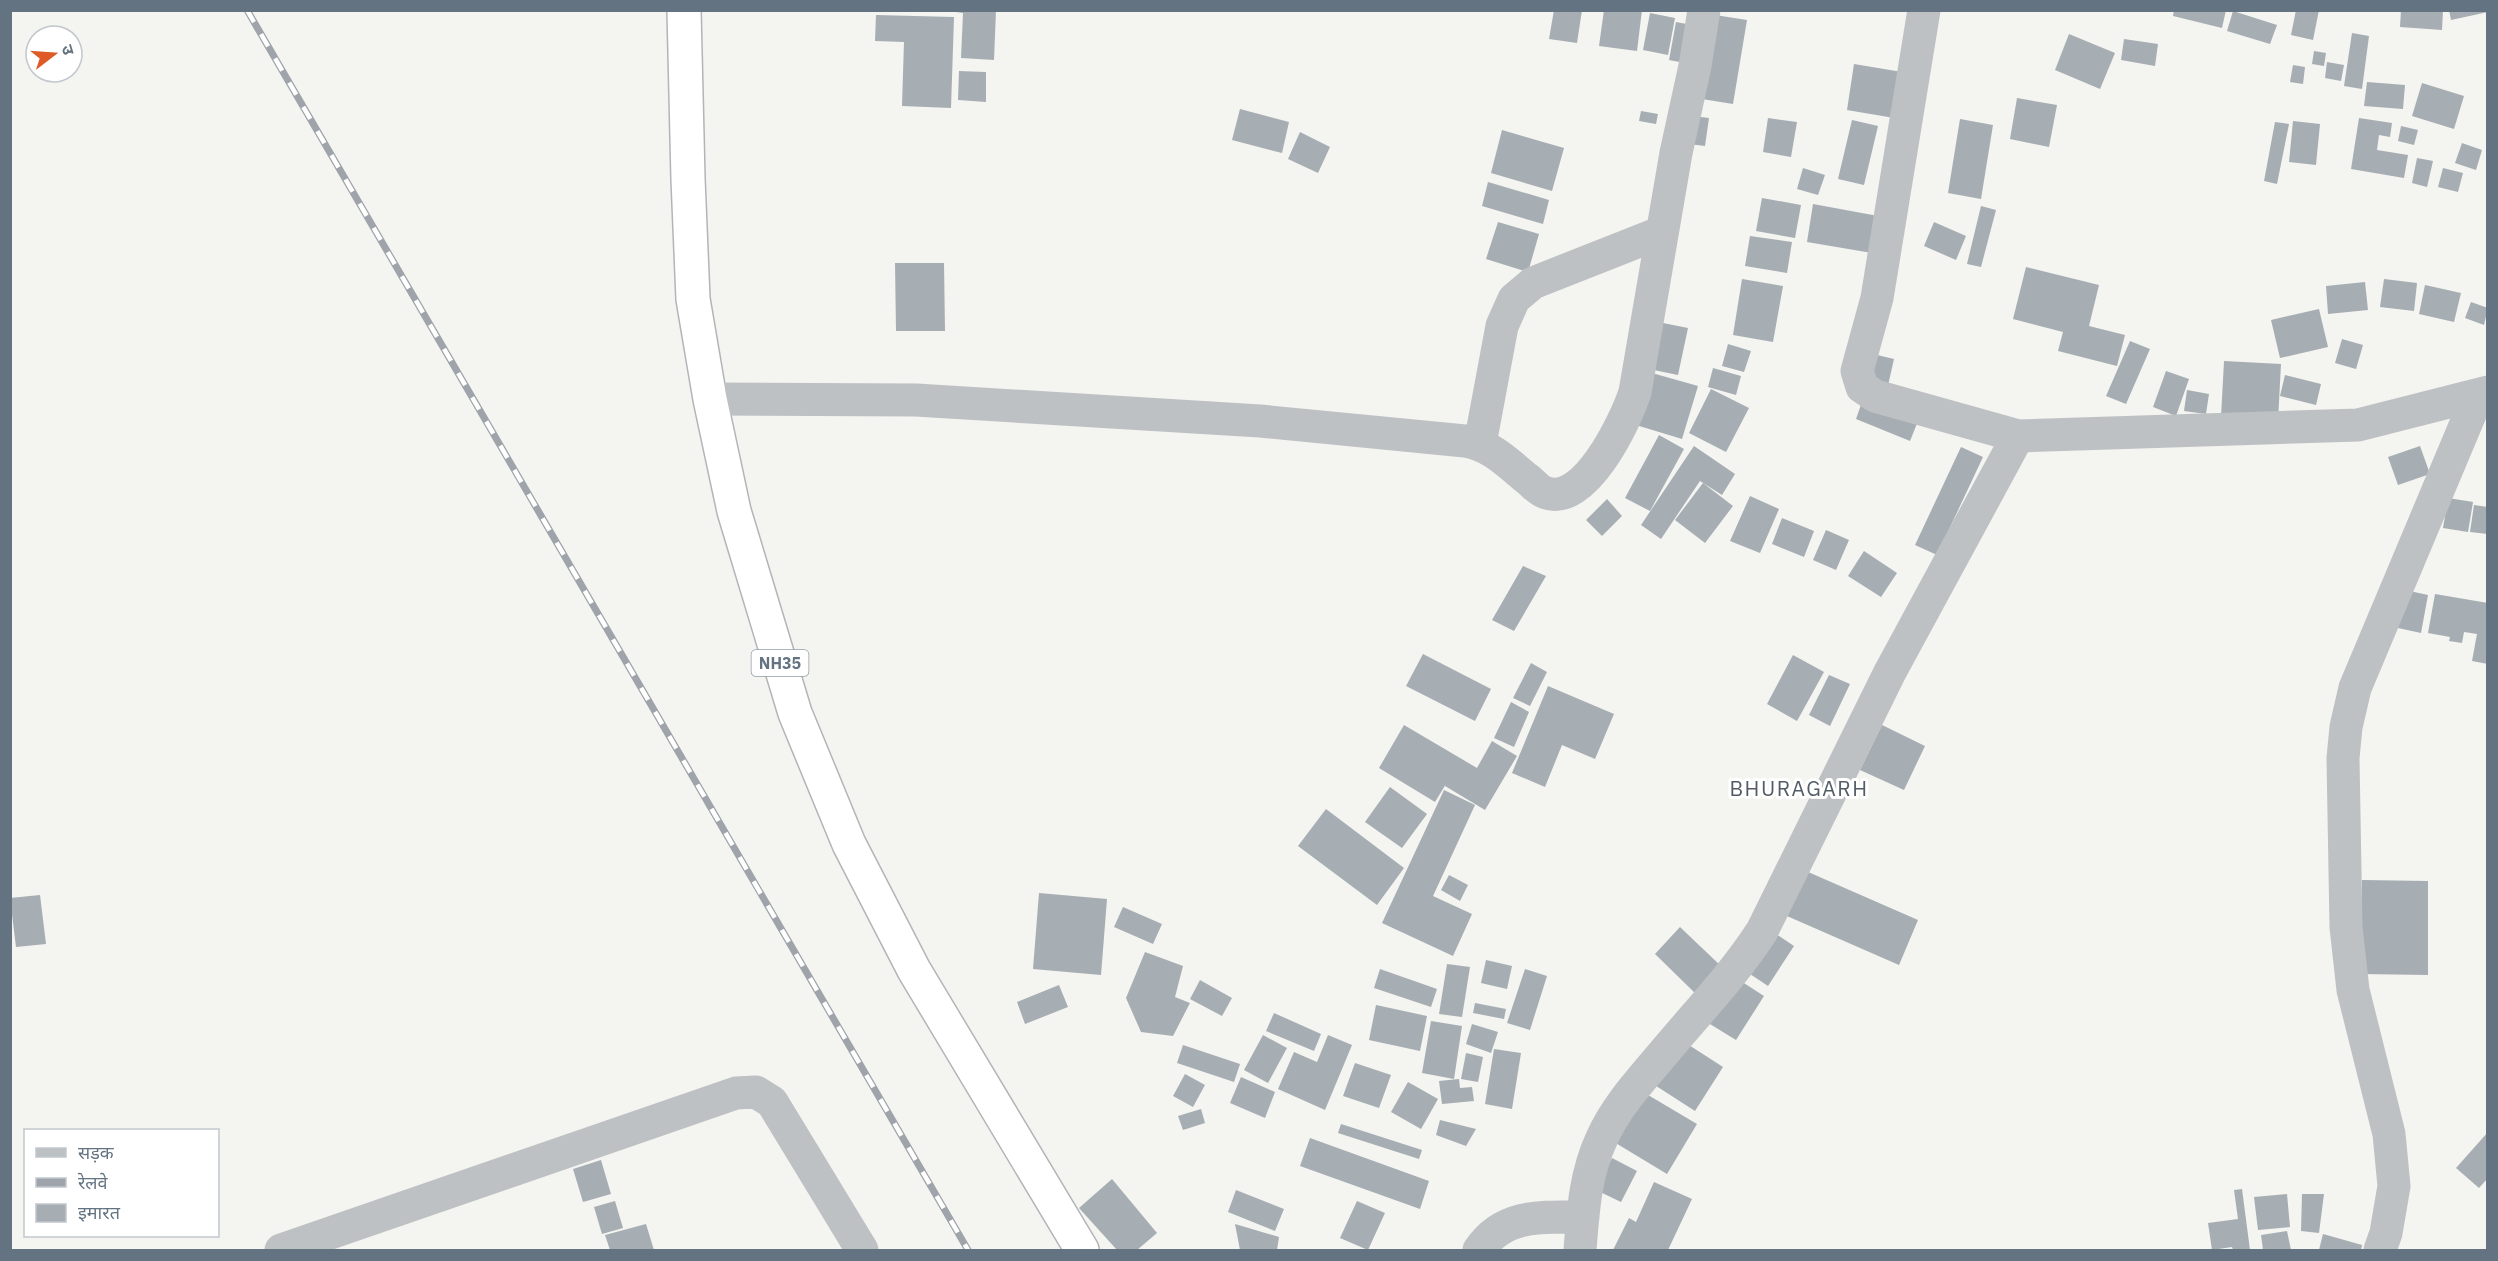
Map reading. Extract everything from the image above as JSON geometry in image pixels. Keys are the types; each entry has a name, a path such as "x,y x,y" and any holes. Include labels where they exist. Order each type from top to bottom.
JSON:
{"highway":[{"name":"NH35","path":"684,10 693,299 710,399 734,511 795,713 849,844 914,970 1082,1251"}],"street":[{"path":"710,399 916,400 1260,421 1480,444 1495,452 1544,492 1556,495 1569,491 1595,468 1611,447 1628,414 1635,392 1662,232 1704,10"},
{"path":"1924,10 1877,298 1857,370 1862,387 1875,396 2018,436 2358,424 2483,394"},
{"path":"1480,444 1503,326 1514,299 1533,283 1662,232"},
{"path":"2380,1251 2386,1233 2394,1186 2389,1134 2353,990 2348,938 2343,758 2346,726 2355,688 2483,394"},
{"path":"1580,1251 1584,1197 1602,1138 1627,1096 1743,959 1762,931 1890,672 2018,436"},
{"path":"281,1251 736,1093 756,1092 772,1102 862,1251"},
{"path":"1479,1251 1496,1233 1522,1219 1582,1217"}],"building":[{"path":"956,10 996,10 994,60 961,58 963,13 956,12"},
{"path":"1554,10 1582,10 1577,43 1549,39"},
{"path":"1604,10 1642,10 1637,51 1599,46"},
{"path":"2174,10 2226,10 2222,28 2173,16"},
{"path":"2296,10 2319,10 2313,40 2291,35"},
{"path":"2401,10 2443,10 2442,30 2400,27"},
{"path":"2449,10 2488,10 2488,12 2451,20"},
{"path":"2233,11 2277,25 2270,44 2227,31"},
{"path":"1650,13 1675,18 1668,55 1643,50"},
{"path":"876,15 954,17 951,108 902,106 904,42 875,41"},
{"path":"1715,15 1747,20 1733,104 1702,99"},
{"path":"1676,22 1697,26 1690,64 1669,60"},
{"path":"2352,33 2369,36 2362,89 2344,86"},
{"path":"2069,34 2115,53 2100,89 2055,70"},
{"path":"2124,39 2158,44 2155,66 2121,60"},
{"path":"2314,51 2326,53 2324,66 2312,64"},
{"path":"2327,62 2344,65 2341,81 2325,78"},
{"path":"1854,64 1908,73 1900,119 1847,110"},
{"path":"2293,65 2305,67 2303,84 2290,82"},
{"path":"959,71 986,72 986,102 958,100"},
{"path":"2367,82 2405,85 2403,109 2364,106"},
{"path":"2422,83 2464,96 2454,129 2412,116"},
{"path":"2017,98 2057,105 2049,147 2010,139"},
{"path":"1240,109 1289,122 1282,153 1232,140"},
{"path":"1641,111 1658,114 1656,124 1639,121"},
{"path":"1685,115 1709,118 1705,146 1681,143"},
{"path":"1768,118 1797,122 1791,157 1763,152"},
{"path":"2359,118 2392,123 2390,137 2379,135 2377,150 2408,155 2404,178 2351,169"},
{"path":"1960,119 1993,125 1981,199 1948,193"},
{"path":"1852,120 1878,126 1864,185 1838,179"},
{"path":"2293,121 2320,124 2316,165 2289,162"},
{"path":"2275,122 2289,124 2277,184 2264,181"},
{"path":"2401,126 2418,130 2414,145 2398,141"},
{"path":"1502,130 1564,148 1552,191 1491,173"},
{"path":"1300,132 1330,147 1318,173 1288,159"},
{"path":"2462,143 2482,150 2476,170 2455,163"},
{"path":"2417,158 2433,161 2427,187 2412,183"},
{"path":"1803,168 1825,175 1818,195 1797,189"},
{"path":"2443,168 2463,173 2458,192 2438,187"},
{"path":"1488,182 1549,200 1543,224 1482,206"},
{"path":"1762,198 1801,205 1795,238 1756,231"},
{"path":"1813,204 1878,216 1872,253 1807,242"},
{"path":"1981,206 1996,210 1981,267 1967,264"},
{"path":"1498,222 1539,234 1528,272 1486,259"},
{"path":"1934,222 1966,236 1956,260 1924,246"},
{"path":"1750,236 1792,242 1787,273 1745,266"},
{"path":"895,263 944,263 945,331 896,331"},
{"path":"2026,267 2099,285 2089,326 2125,335 2117,366 2058,351 2063,332 2013,319"},
{"path":"1742,279 1783,286 1773,342 1733,335"},
{"path":"2384,279 2417,283 2414,311 2380,307"},
{"path":"2365,282 2368,310 2328,314 2326,286"},
{"path":"2425,285 2461,293 2454,322 2419,314"},
{"path":"2471,302 2488,308 2484,325 2465,318"},
{"path":"2319,309 2328,347 2280,358 2271,320"},
{"path":"1658,322 1688,328 1678,375 1649,369"},
{"path":"2342,339 2363,345 2356,369 2335,363"},
{"path":"2130,341 2150,349 2126,404 2106,396"},
{"path":"1728,344 1751,351 1744,372 1722,366"},
{"path":"1873,354 1894,359 1887,390 1866,384"},
{"path":"2224,361 2281,364 2278,421 2221,417"},
{"path":"1713,368 1741,376 1736,395 1708,387"},
{"path":"2166,371 2189,379 2176,416 2153,407"},
{"path":"1652,373 1698,386 1682,439 1636,425"},
{"path":"2285,375 2321,384 2316,405 2280,396"},
{"path":"1711,389 1749,408 1726,452 1689,433"},
{"path":"2187,390 2209,394 2206,414 2184,411"},
{"path":"1863,399 1918,421 1910,441 1856,419"},
{"path":"1659,435 1684,449 1650,511 1625,498"},
{"path":"1694,446 1735,474 1722,495 1700,481 1661,539 1641,525"},
{"path":"2420,446 2430,474 2398,485 2388,457"},
{"path":"1961,447 1983,457 1937,555 1915,545"},
{"path":"1703,483 1733,506 1705,543 1675,520"},
{"path":"1750,496 1779,509 1760,553 1730,541"},
{"path":"2448,498 2473,502 2468,532 2443,528"},
{"path":"1607,499 1622,516 1602,536 1586,520"},
{"path":"2474,505 2488,507 2488,534 2470,532"},
{"path":"1782,518 1814,531 1804,557 1772,544"},
{"path":"1826,530 1849,540 1836,570 1813,560"},
{"path":"1864,551 1897,573 1881,597 1848,576"},
{"path":"1523,566 1546,576 1514,631 1492,620"},
{"path":"2405,590 2428,595 2421,633 2398,628"},
{"path":"2435,594 2488,603 2488,664 2472,661 2477,634 2464,632 2462,643 2449,641 2450,637 2428,633"},
{"path":"1423,654 1491,689 1475,721 1406,686"},
{"path":"1793,655 1824,672 1797,721 1767,704"},
{"path":"1531,663 1547,672 1530,706 1513,698"},
{"path":"1829,675 1850,684 1830,726 1809,715"},
{"path":"1548,686 1614,714 1595,759 1562,745 1545,787 1512,773"},
{"path":"1511,702 1529,712 1514,747 1494,738"},
{"path":"1404,725 1477,768 1492,741 1517,756 1485,810 1445,786 1446,784 1435,802 1379,768"},
{"path":"1882,725 1925,746 1904,790 1860,770"},
{"path":"1390,787 1427,814 1402,848 1365,822"},
{"path":"1444,790 1475,805 1433,896 1472,914 1453,956 1382,923"},
{"path":"1326,809 1404,868 1377,905 1298,846"},
{"path":"1799,868 1918,920 1899,965 1780,913"},
{"path":"1449,875 1468,885 1460,901 1441,890"},
{"path":"2362,880 2428,881 2428,975 2362,974"},
{"path":"1039,893 1107,899 1101,975 1033,969"},
{"path":"40,895 46,944 16,947 10,898"},
{"path":"1123,907 1162,924 1153,944 1114,927"},
{"path":"1680,927 1723,968 1697,995 1655,954"},
{"path":"1770,930 1794,946 1768,986 1744,970"},
{"path":"1145,952 1183,966 1175,997 1190,1003 1173,1036 1141,1032 1126,998"},
{"path":"1486,960 1512,966 1507,989 1481,983"},
{"path":"1447,964 1470,967 1462,1017 1439,1014"},
{"path":"1380,969 1437,989 1431,1007 1374,988"},
{"path":"1525,969 1547,976 1530,1030 1507,1023"},
{"path":"1733,976 1764,996 1736,1040 1705,1021"},
{"path":"1200,980 1232,998 1222,1016 1190,999"},
{"path":"1059,985 1068,1007 1025,1024 1017,1002"},
{"path":"1475,1003 1506,1009 1504,1019 1473,1013"},
{"path":"1376,1005 1427,1016 1420,1051 1369,1040"},
{"path":"1274,1013 1321,1034 1314,1051 1266,1031"},
{"path":"1431,1021 1462,1026 1454,1079 1422,1073"},
{"path":"1472,1024 1498,1032 1491,1053 1466,1044"},
{"path":"1263,1035 1287,1048 1268,1083 1244,1070"},
{"path":"1328,1035 1352,1045 1325,1110 1278,1089 1294,1052 1317,1062"},
{"path":"1678,1038 1723,1067 1695,1111 1650,1082"},
{"path":"1183,1045 1240,1064 1234,1082 1177,1063"},
{"path":"1494,1049 1521,1053 1512,1109 1485,1104"},
{"path":"1466,1053 1483,1057 1478,1082 1461,1079"},
{"path":"1355,1063 1391,1075 1379,1108 1343,1096"},
{"path":"1185,1074 1205,1085 1193,1107 1173,1096"},
{"path":"1241,1077 1275,1092 1265,1118 1230,1103"},
{"path":"1459,1079 1460,1088 1472,1087 1474,1101 1442,1104 1439,1081"},
{"path":"1408,1082 1438,1099 1421,1129 1391,1112"},
{"path":"1643,1092 1697,1124 1667,1174 1614,1142"},
{"path":"1201,1109 1205,1123 1183,1130 1178,1116"},
{"path":"1440,1120 1476,1129 1466,1146 1436,1135"},
{"path":"1341,1124 1422,1150 1419,1159 1338,1133"},
{"path":"2488,1132 2488,1178 2479,1188 2456,1168"},
{"path":"1310,1138 1429,1181 1420,1209 1300,1166"},
{"path":"1612,1158 1637,1171 1621,1202 1596,1190"},
{"path":"601,1160 611,1194 583,1202 573,1169"},
{"path":"1112,1179 1157,1233 1137,1250 1117,1250 1079,1208"},
{"path":"1654,1182 1692,1199 1668,1250 1613,1250 1629,1218 1636,1222"},
{"path":"2242,1189 2250,1250 2233,1250 2232,1247 2212,1250 2208,1223 2238,1219 2234,1190"},
{"path":"1236,1190 1284,1209 1275,1231 1228,1212"},
{"path":"2287,1194 2290,1227 2258,1230 2254,1197"},
{"path":"2302,1194 2324,1194 2319,1233 2301,1231"},
{"path":"615,1201 623,1228 602,1234 594,1207"},
{"path":"1357,1201 1385,1213 1368,1250 1340,1238"},
{"path":"646,1224 654,1250 610,1250 605,1235"},
{"path":"1235,1224 1279,1237 1277,1250 1240,1250"},
{"path":"2287,1231 2291,1250 2263,1250 2261,1235"},
{"path":"2323,1234 2362,1245 2361,1250 2319,1250"}],"railway":[{"path":"247,10 968,1250"}],"district":[{"name":"BHURAGARH","path":"1799,789"}]}
